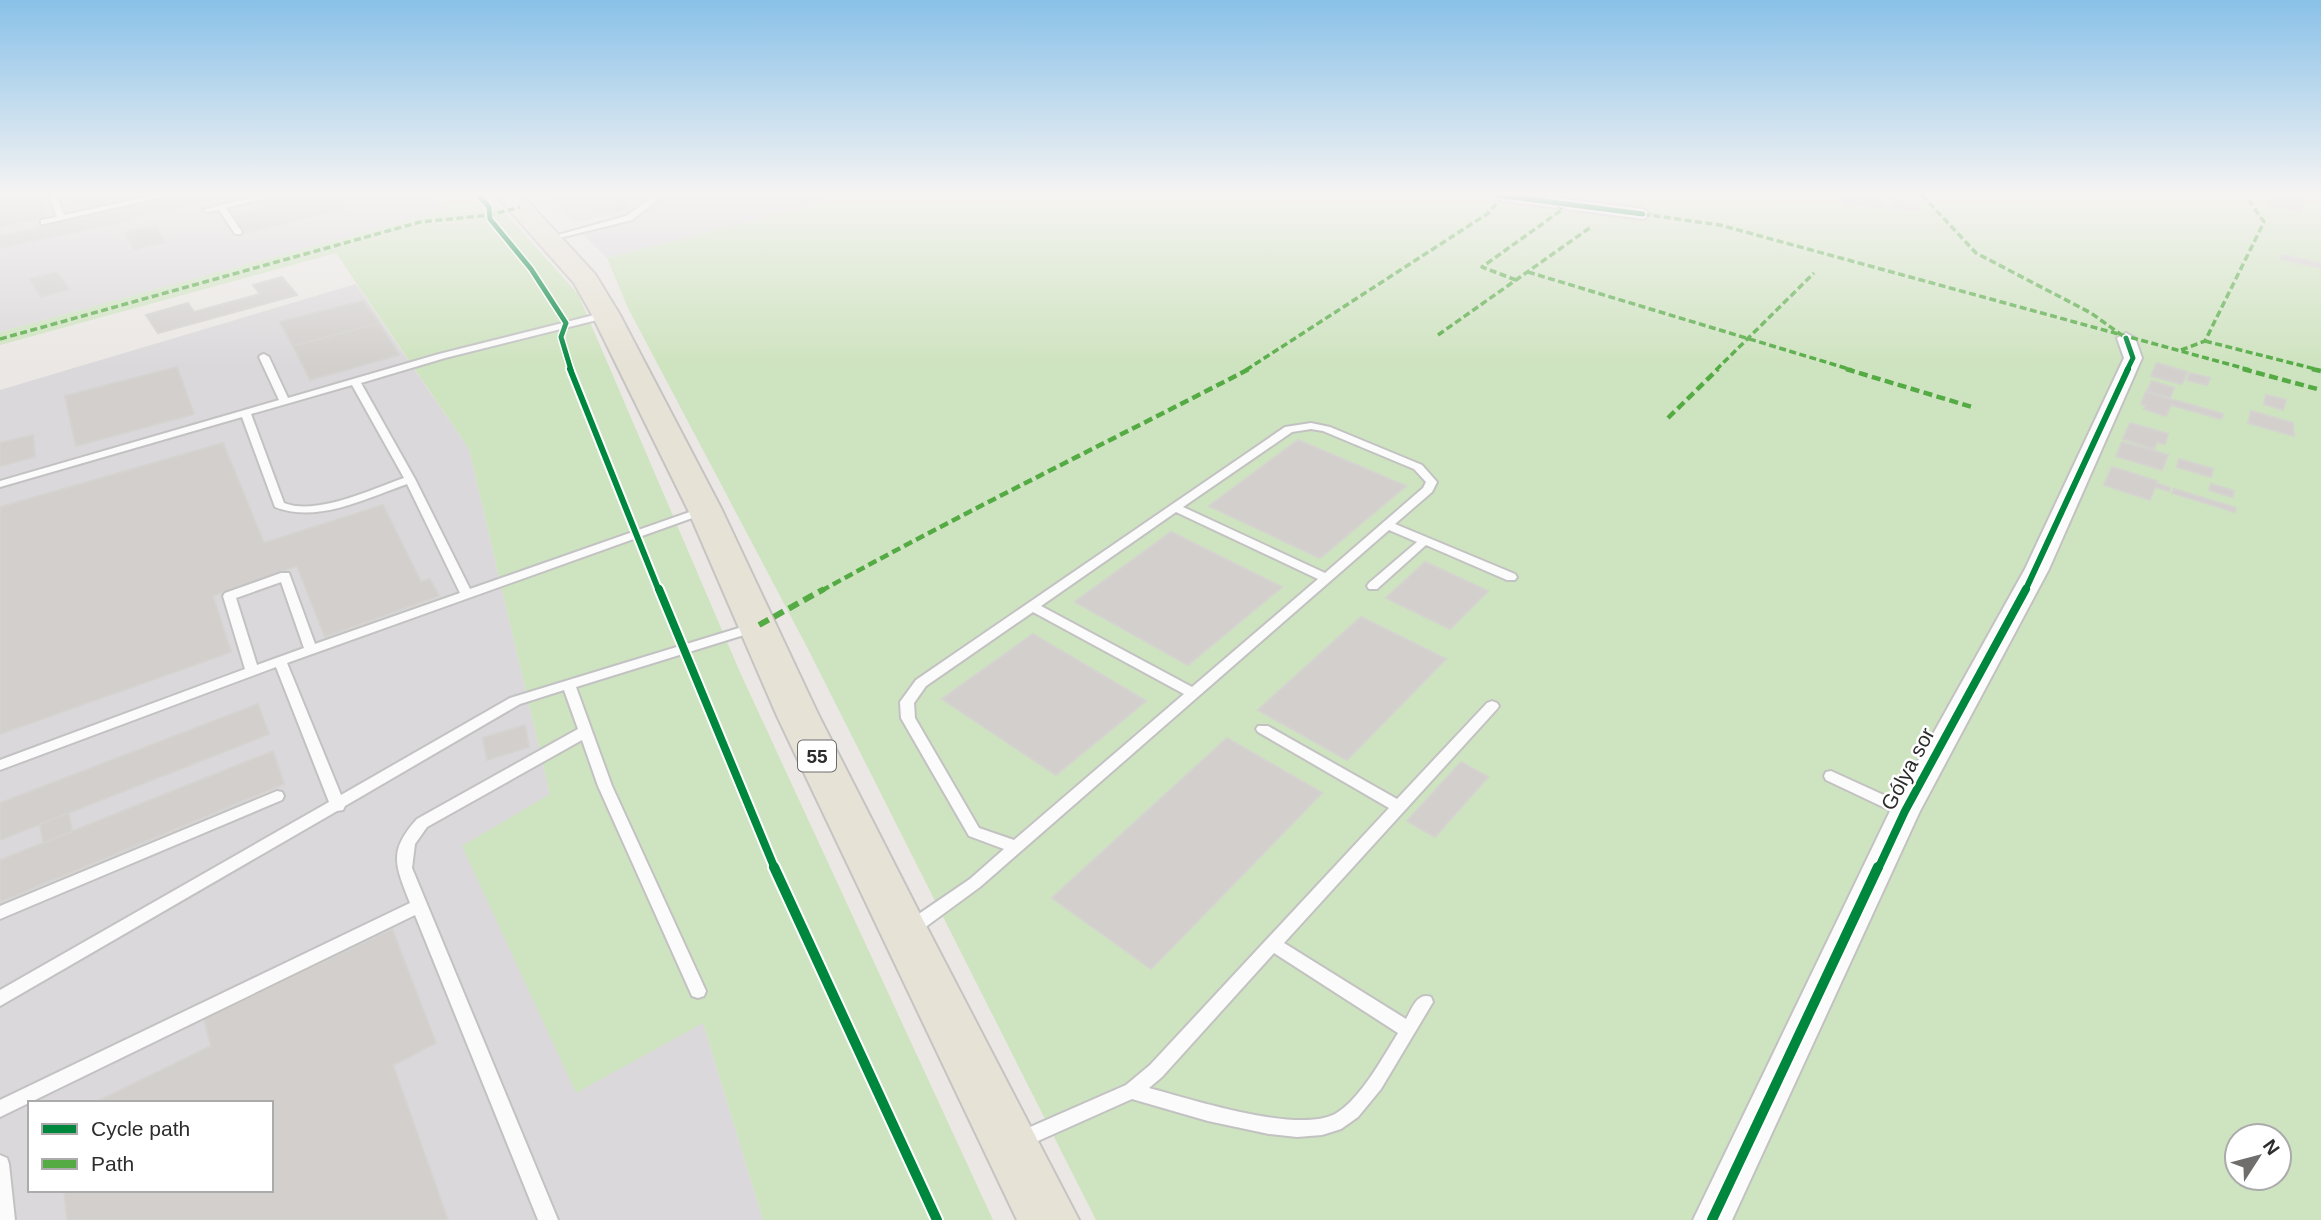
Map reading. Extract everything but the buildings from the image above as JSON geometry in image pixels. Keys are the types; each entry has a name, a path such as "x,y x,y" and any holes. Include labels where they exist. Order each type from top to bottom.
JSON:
{"main road":[{"name":"55","path":"561,252 599,302 705,510 798,716 1049,1220"}],"street":[{"name":"Gólya sor","path":"1712,1220 1905,811 2036,569 2133,358 2126,338"}],"lane":[{"path":"0,484 566,323 599,302"},
{"path":"264,357 285,402"},
{"path":"355,381 410,479 467,595"},
{"path":"246,413 279,505 285,509 323,507 410,479"},
{"path":"904,933 975,883 1017,847 1428,490 1432,485 1431,478 1418,467 1311,426 1297,427 1282,433 921,683 907,702 908,718 974,832 1017,847"},
{"path":"1176,508 1326,578"},
{"path":"0,765 251,671 705,510"},
{"path":"1387,525 1511,577"},
{"path":"1373,586 1424,541"},
{"path":"251,671 229,596 285,576 311,650"},
{"path":"1034,607 1194,694"},
{"path":"0,999 516,701 759,625"},
{"path":"280,661 338,806"},
{"path":"569,685 605,786 698,991"},
{"path":"1010,1144 1132,1091 1156,1071 1492,706"},
{"path":"1263,729 1399,807"},
{"path":"548,1220 419,906 404,868 403,853 410,836 422,823 584,732"},
{"path":"1831,776 1905,811"},
{"path":"0,914 277,796"},
{"path":"0,1109 419,906"},
{"path":"1273,943 1408,1030"},
{"path":"1132,1091 1281,1129 1315,1127 1340,1121 1358,1106 1424,1002"},
{"path":"0,1164 5,1220"}],"shaded area":[{"path":"0,252 293,252 0,332"},
{"path":"601,252 631,252 607,258"},
{"path":"356,284 469,449 550,794 463,846 703,1023 763,1220 0,1220 0,390"}],"green space":[{"path":"292,252 540,252 578,294 739,670 993,1220 763,1220 703,1023 576,1093 462,846 550,794 469,449 336,253 0,345 0,332"},
{"path":"631,252 2321,252 2321,1220 1096,1220 807,647 628,308 607,258"}],"marked path":[{"path":"0,339 313,252"},
{"path":"759,625 942,524 1039,478 1260,363 1429,252"},
{"path":"1503,252 1482,267 1516,280"},
{"path":"1438,335 1556,252"},
{"path":"1818,252 2321,390"},
{"path":"1975,252 2091,313 2123,336"},
{"path":"2181,350 2193,348 2205,341 2249,252"},
{"path":"1528,272 1972,407"},
{"path":"1668,418 1814,273"},
{"path":"2205,341 2321,371"}],"cycle path":[{"path":"517,252 566,323 561,337 569,366 759,833 937,1220"},
{"path":"1712,1220 1905,811 2037,569 2133,358 2126,338"}]}
